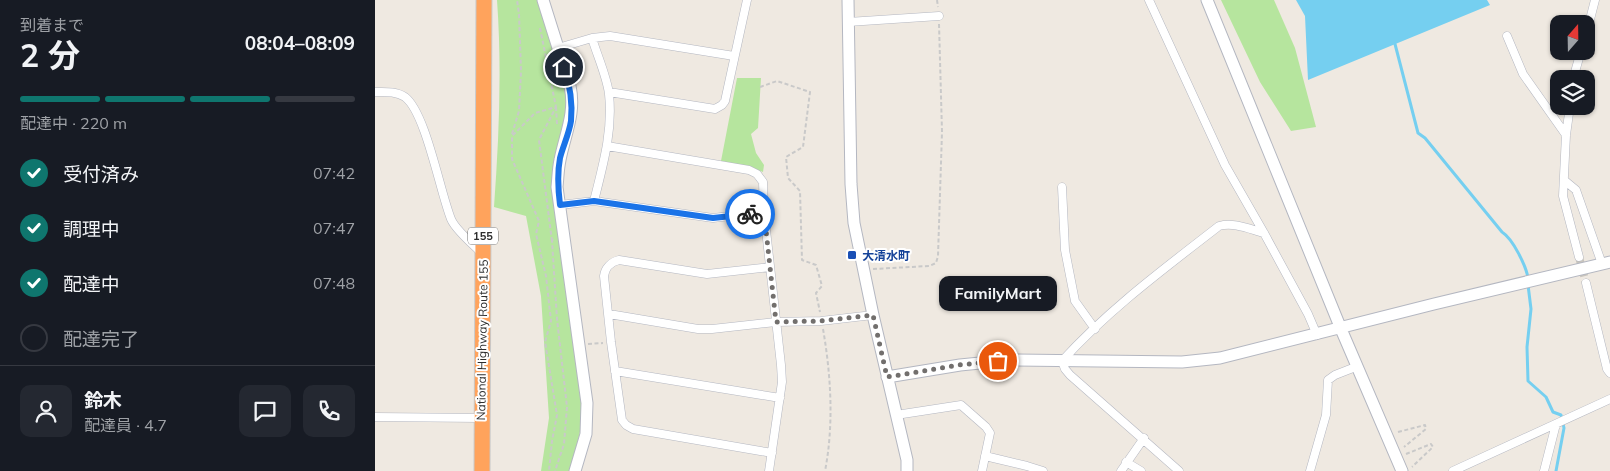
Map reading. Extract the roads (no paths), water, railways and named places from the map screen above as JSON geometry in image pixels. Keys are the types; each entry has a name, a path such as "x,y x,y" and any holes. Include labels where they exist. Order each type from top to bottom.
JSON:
{"highway":[{"name":"National Highway Route 155","path":"482,471 484,0"}],"street":[{"path":"543,0 570,86 572,106 571,120 560,159 557,187 588,413 586,434 575,471"},
{"path":"609,92 715,109 722,105 725,101 747,1 737,0"},
{"path":"848,0 851,184 854,223 873,315 907,460 907,471"},
{"path":"1149,0 1225,165 1308,314 1317,335"},
{"path":"1207,0 1341,328 1405,470"},
{"path":"1591,15 1595,0"},
{"path":"848,22 939,16"},
{"path":"558,48 592,38 610,36 735,56"},
{"path":"1507,36 1523,74 1566,135"},
{"path":"592,38 609,92 610,122 607,146 594,201"},
{"path":"375,92 392,92 403,96 413,104 423,128 451,222 483,255"},
{"path":"1569,115 1563,196 1579,257"},
{"path":"607,146 749,170 757,174 763,182 764,212 782,382 769,471"},
{"path":"887,377 959,365 1010,360 1181,362 1220,358 1606,263 1576,190 1564,180"},
{"path":"1062,187 1065,250 1075,301 1095,329"},
{"path":"560,205 594,201 705,218 764,212"},
{"path":"1062,361 1136,292 1219,226 1235,225 1264,233"},
{"path":"770,267 707,274 619,260 614,261 606,269 604,276 622,420 630,428 772,453"},
{"path":"1586,283 1607,369 1610,373"},
{"path":"609,314 698,329 776,322 821,321 873,315"},
{"path":"1062,361 1070,375 1144,438 1179,471"},
{"path":"1310,471 1326,415 1328,380 1335,375 1358,366"},
{"path":"615,371 780,398"},
{"path":"1453,471 1610,399"},
{"path":"896,415 961,405 988,429 990,434 982,471"},
{"path":"375,417 481,418"},
{"path":"1544,471 1557,423"},
{"path":"1121,471 1144,438"},
{"path":"985,456 1043,471"},
{"path":"1126,462 1141,471"}],"water":[{"path":"1296,0 1487,0 1490,5 1308,80 1305,16"}],"waterway":[{"path":"1395,44 1418,133 1425,138 1515,246 1528,278"},
{"path":"1528,285 1531,309 1527,347 1528,381 1546,397 1553,412 1561,415 1564,428 1556,471"}],"tunnel":[{"path":"1579,257 1586,283"}],"place":[{"name":"大清水町","path":"852,255"},
{"name":"FamilyMart","path":"998,361"}]}
